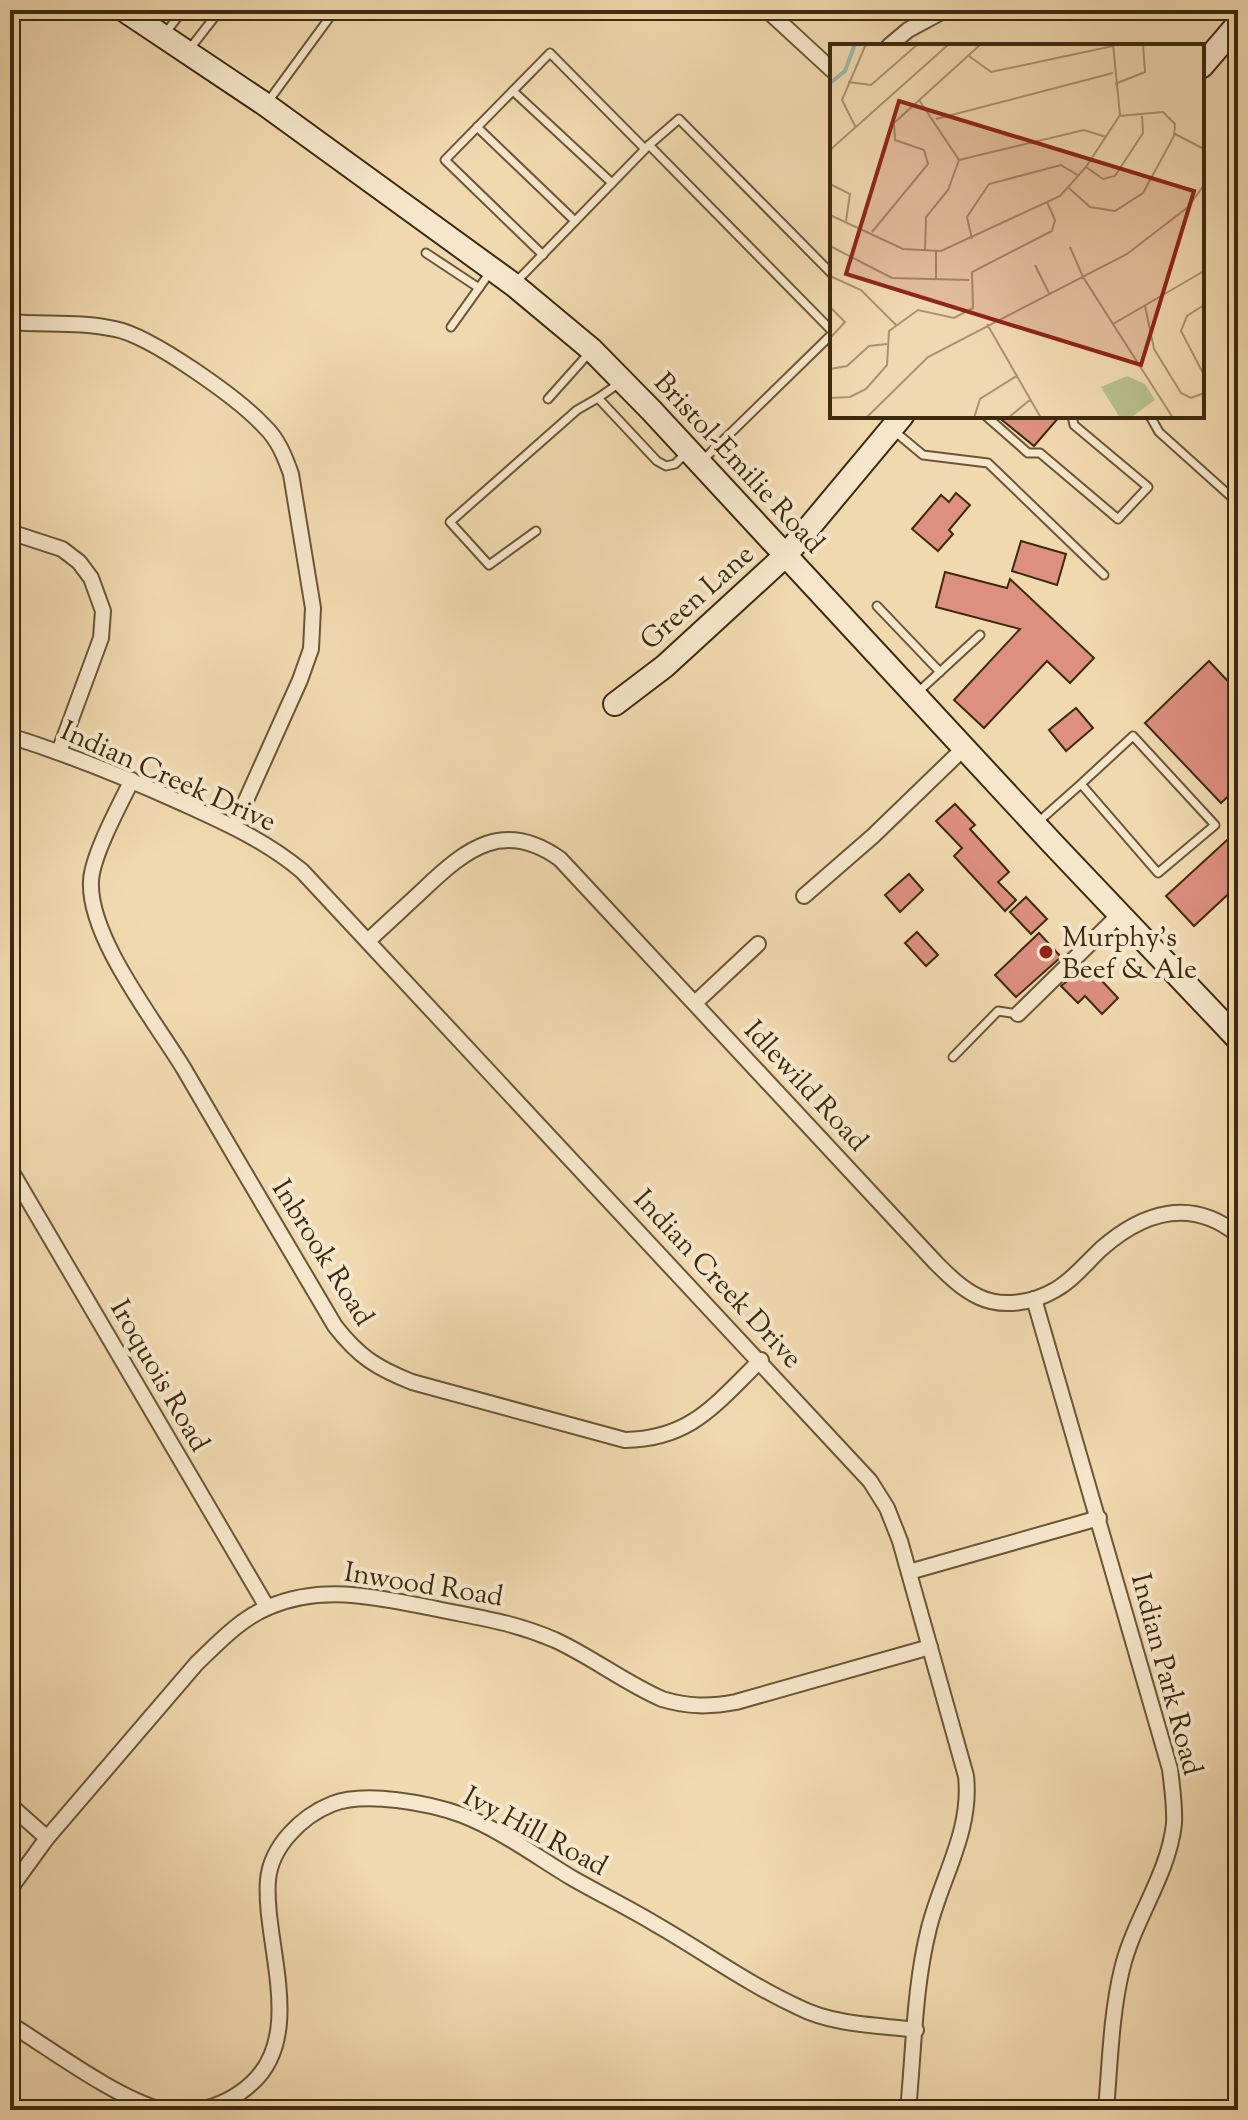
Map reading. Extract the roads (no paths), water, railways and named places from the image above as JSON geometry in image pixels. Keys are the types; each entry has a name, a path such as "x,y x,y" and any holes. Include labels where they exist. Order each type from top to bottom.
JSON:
{"street":[{"name":"Bristol-Emilie Road","path":"124,10 266,105 492,269 592,350 1238,1039"},
{"path":"767,10 830,68"},
{"path":"891,44 908,30 945,10"},
{"path":"1204,64 1238,24"},
{"path":"10,322 90,324 136,335 168,353 242,407 264,426 285,458 291,474 313,608 311,649 234,827"},
{"name":"Green Lane","path":"615,704 665,666 786,555 897,422"},
{"path":"10,532 62,549 79,562 91,578 103,611 101,638 59,752"},
{"name":"Indian Creek Drive","path":"10,736 132,780 234,827 281,853 302,871 761,1360 870,1481 887,1508 909,1572 966,1776 968,1793 963,1830 929,1928 922,1966 908,2110"},
{"path":"804,896 964,748"},
{"name":"Inbrook Road","path":"132,780 92,871 93,906 98,921 126,976 335,1326 366,1360 412,1382 625,1440 652,1440 688,1426 761,1360"},
{"name":"Idlewild Road","path":"369,940 447,867 470,850 498,839 520,840 547,849 560,859 958,1285 979,1297 994,1302 1034,1299 1065,1284 1120,1234 1164,1214 1178,1211 1200,1214 1238,1235"},
{"path":"1018,1014 1120,914"},
{"path":"695,1003 758,944"},
{"name":"Iroquois Road","path":"10,1169 267,1607"},
{"name":"Indian Park Road","path":"1034,1299 1170,1769 1175,1809 1167,1856 1122,1969 1115,2008 1106,2110"},
{"path":"909,1572 1099,1518"},
{"name":"Inwood Road","path":"10,1889 47,1838 197,1663 223,1638 267,1607 297,1597 348,1594 516,1624 558,1642 662,1699 707,1707 736,1702 930,1647"},
{"name":"Ivy Hill Road","path":"199,2110 242,2093 264,2070 274,2049 279,1990 268,1879 274,1857 299,1824 322,1809 358,1798 442,1809 464,1816 657,1925 754,1985 801,2009 832,2019 916,2030"},
{"path":"10,1805 47,1838"},
{"path":"10,2024 116,2089 162,2110"}],"lane":[{"path":"163,36 183,10"},
{"path":"187,53 220,10"},
{"path":"266,105 335,10"},
{"path":"543,255 445,160 550,53 830,331"},
{"path":"513,91 612,183"},
{"path":"514,285 647,147 679,119 830,272"},
{"path":"477,127 575,221"},
{"path":"426,253 479,288"},
{"path":"451,327 492,269"},
{"path":"598,398 657,461 666,466 675,464 695,457 830,335"},
{"path":"548,399 592,350"},
{"path":"536,531 489,565 450,522 577,410 622,381"},
{"path":"988,418 1028,453 1040,453 1118,519 1148,487 1074,425 1072,418"},
{"path":"1151,418 1159,432 1238,503"},
{"path":"897,422 923,455 988,463 1104,575"},
{"path":"877,606 940,672"},
{"path":"915,695 980,635"},
{"path":"1035,825 1133,736 1215,825 1158,873 1081,784"},
{"path":"953,1057 998,1011 1018,1014"}],"place":[{"name":"Murphy's Beef & Ale","path":"1046,952"}]}
